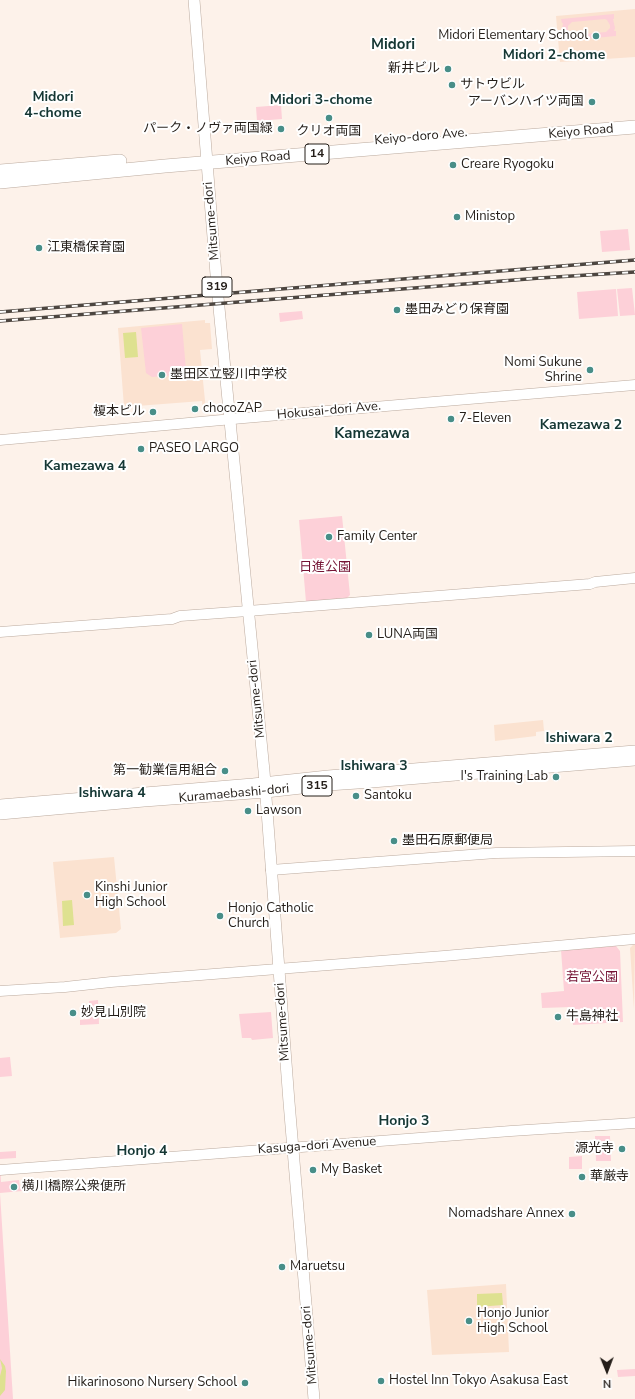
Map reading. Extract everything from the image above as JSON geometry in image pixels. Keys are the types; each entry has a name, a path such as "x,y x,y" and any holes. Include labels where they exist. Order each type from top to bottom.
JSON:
{"highway":[{"name":"Keiyo-doro Ave.","path":"207,159 635,119"},
{"name":"Keiyo Road","path":"0,171 207,159 635,127"},
{"name":"Keiyo Road","path":"0,182 207,159"}],"main road":[{"name":"Mitsume-dori","path":"194,0 230,419 265,787 292,1148 314,1399"},
{"name":"Kuramaebashi-dori","path":"0,814 635,752"},
{"name":"Kuramaebashi-dori","path":"0,805 265,787 372,782 635,760"}],"street":[{"name":"Hokusai-dori Ave.","path":"0,440 635,385"},
{"path":"0,632 172,619 180,616 590,584 595,582 635,578"},
{"path":"271,870 503,853 635,851"},
{"path":"0,991 65,987 635,939"},
{"name":"Kasuga-dori Avenue","path":"0,1170 512,1130 635,1123"}],"shaded area":[{"name":"Midori Elementary School","path":"635,9 635,57 560,62 556,16"},
{"name":"墨田区立竪川中学校","path":"205,320 205,323 210,323 212,349 200,350 206,411 203,411 202,401 124,407 118,328"},
{"path":"136,332 138,357 125,358 123,333"},
{"path":"543,720 544,731 536,732 536,736 495,741 494,725"},
{"name":"Kinshi Junior High School","path":"114,857 121,929 116,933 60,938 53,862"},
{"path":"72,900 74,925 63,926 62,901"},
{"path":"635,945 634,1010 630,948"},
{"name":"Honjo Junior High School","path":"506,1284 509,1352 432,1355 427,1290"},
{"path":"502,1293 503,1305 477,1307 477,1294"},
{"path":"0,1359 5,1366 6,1371 5,1390 0,1396 0,1376 2,1368"}],"green space":[{"path":"614,14 614,31 616,31 616,36 563,41 563,23 561,19","holes":["607,20 610,28 606,32 573,35 568,31 568,26 572,22"]},
{"path":"281,105 282,119 257,121 256,107"},
{"path":"628,229 630,250 602,252 600,231"},
{"path":"632,288 635,315 620,316 617,289"},
{"path":"616,289 618,316 579,319 577,292"},
{"path":"302,311 303,319 280,322 279,313"},
{"path":"182,324 186,370 181,375 152,377 146,373 141,328"},
{"name":"日進公園","path":"342,516 350,595 347,598 306,602 299,520"},
{"name":"若宮公園","path":"616,946 620,951 623,1022 573,1025 572,1007 542,1008 541,993 564,991 561,950"},
{"path":"98,1000 99,1024 80,1025 80,1020 90,1019 89,1001"},
{"path":"271,1012 273,1038 252,1040 251,1038 242,1038 239,1014"},
{"path":"10,1057 12,1076 0,1077 0,1058"},
{"path":"595,1136 610,1136 611,1161 596,1161"},
{"path":"16,1151 16,1158 0,1159 0,1152"},
{"path":"582,1156 582,1169 569,1169 569,1157"},
{"path":"0,1163 1,1182 19,1180 22,1191 0,1193"},
{"path":"0,1193 13,1399 0,1399"},
{"path":"635,1369 635,1376 618,1377 617,1370"}],"railway":[{"path":"0,312 635,260"},
{"path":"0,321 540,278 635,272"}],"place":[{"name":"Midori Elementary School","path":"596,36"},
{"name":"新井ビル","path":"448,69"},
{"name":"サトウビル","path":"452,85"},
{"name":"アーバンハイツ両国","path":"592,102"},
{"name":"クリオ両国","path":"329,118"},
{"name":"パーク・ノヴァ両国緑","path":"281,129"},
{"name":"Creare Ryogoku","path":"453,165"},
{"name":"Ministop","path":"457,217"},
{"name":"江東橋保育園","path":"39,248"},
{"name":"墨田みどり保育園","path":"397,310"},
{"name":"Nomi Sukune Shrine","path":"590,370"},
{"name":"墨田区立竪川中学校","path":"162,375"},
{"name":"chocoZAP","path":"195,409"},
{"name":"榎本ビル","path":"153,412"},
{"name":"7-Eleven","path":"451,419"},
{"name":"PASEO LARGO","path":"141,449"},
{"name":"Family Center","path":"329,537"},
{"name":"LUNA両国","path":"369,635"},
{"name":"第一勧業信用組合","path":"225,771"},
{"name":"I's Training Lab","path":"556,777"},
{"name":"Santoku","path":"356,796"},
{"name":"Lawson","path":"248,811"},
{"name":"墨田石原郵便局","path":"394,841"},
{"name":"Kinshi Junior High School","path":"87,895"},
{"name":"Honjo Catholic Church","path":"220,916"},
{"name":"妙見山別院","path":"73,1013"},
{"name":"牛島神社","path":"558,1017"},
{"name":"源光寺","path":"622,1149"},
{"name":"My Basket","path":"313,1170"},
{"name":"華厳寺","path":"582,1177"},
{"name":"横川橋際公衆便所","path":"14,1187"},
{"name":"Nomadshare Annex","path":"572,1214"},
{"name":"Maruetsu","path":"282,1267"},
{"name":"Honjo Junior High School","path":"469,1321"},
{"name":"Hostel Inn Tokyo Asakusa East","path":"381,1381"},
{"name":"Hikarinosono Nursery School","path":"245,1383"}],"district":[{"name":"Midori","path":"393,45"},
{"name":"Midori 2-chome","path":"554,56"},
{"name":"Midori 3-chome","path":"321,101"},
{"name":"Midori 4-chome","path":"53,106"},
{"name":"Kamezawa 2","path":"581,426"},
{"name":"Kamezawa","path":"372,434"},
{"name":"Kamezawa 4","path":"85,467"},
{"name":"Ishiwara 2","path":"579,739"},
{"name":"Ishiwara 3","path":"374,767"},
{"name":"Ishiwara 4","path":"112,794"},
{"name":"Honjo 3","path":"404,1122"},
{"name":"Honjo 4","path":"142,1152"}]}
